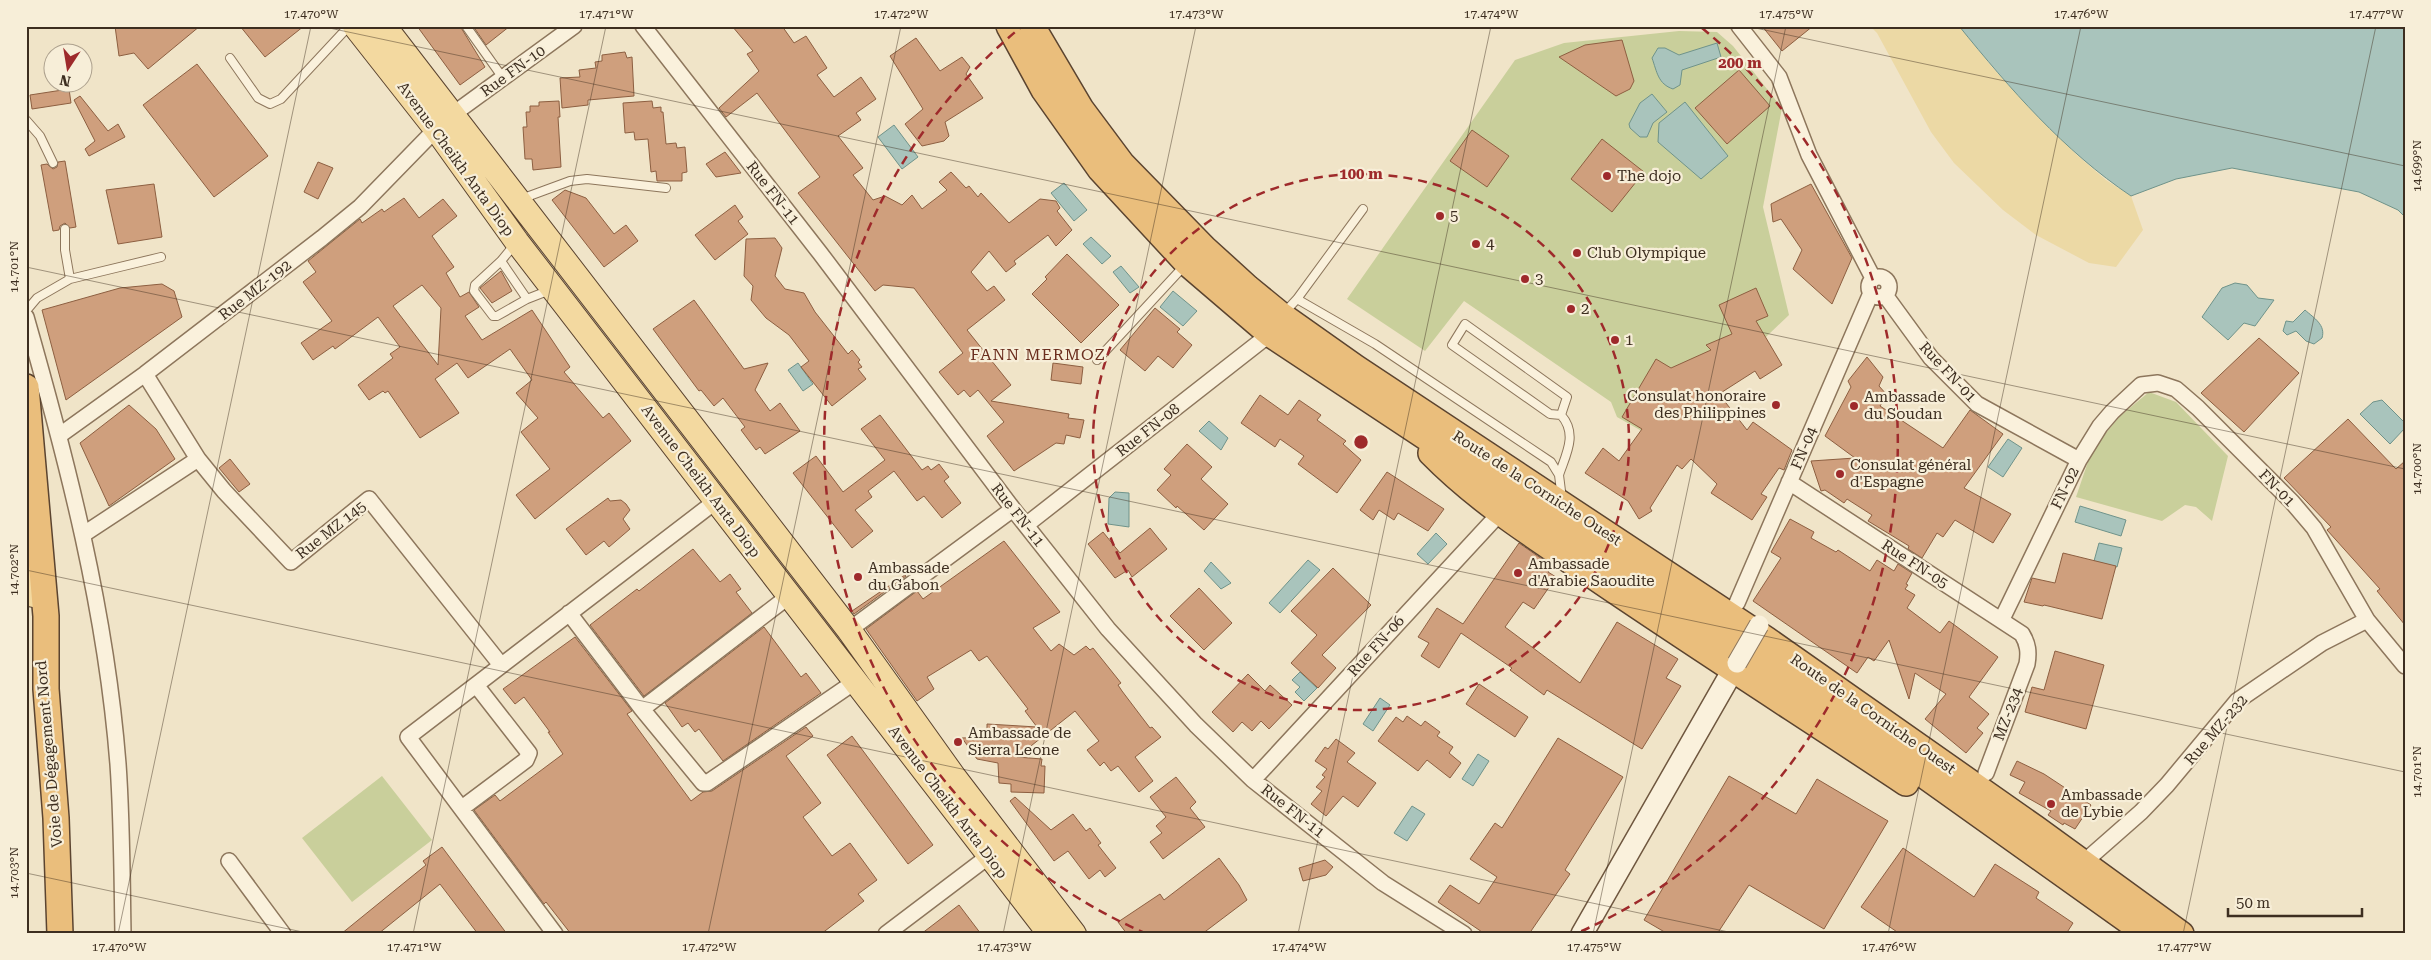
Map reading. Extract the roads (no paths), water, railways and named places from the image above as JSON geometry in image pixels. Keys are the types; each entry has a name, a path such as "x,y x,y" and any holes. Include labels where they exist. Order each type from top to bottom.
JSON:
{"highway":[{"name":"Route de la Corniche Ouest","path":"1008,26 1044,90 1085,151 1186,263 1283,316 1321,370 1396,416 2034,840 2083,864 2181,934"},
{"name":"Route de la Corniche Ouest","path":"1032,26 1081,109 1122,164 1204,248 1248,288 1328,349 1760,636 2034,840 2147,934"},
{"path":"1328,349 1345,351 1372,363 1560,483 1986,773 2016,798 2034,840 1995,843 1734,667 1500,513 1479,498 1446,468 1396,416"},
{"path":"26,387 46,616 46,689"},
{"name":"Voie de Dégagement Nord","path":"46,689 56,818 60,934"}],"main road":[{"name":"Avenue Cheikh Anta Diop","path":"355,26 518,200 849,630 954,776 1074,934"},
{"name":"Avenue Cheikh Anta Diop","path":"384,26 517,242 856,681 1043,929"},
{"name":"Voie de Dégagement Nord","path":"26,544 46,689"},
{"path":"1582,934 1711,711 1734,667"}],"street":[{"name":"Rue FN-10","path":"444,122 574,26"},
{"name":"Rue FN-11","path":"643,26 814,246 1013,509 1108,629 1196,725 1254,780 1383,883 1464,934"},
{"name":"Rue FN-01","path":"1738,26 1779,77 1809,155 1873,278 1881,276 1887,280 1889,286 1878,294 1931,358 1977,404 2079,460"},
{"name":"Rue MZ-192","path":"60,435 145,374 360,206 444,122"},
{"name":"FN-04","path":"1737,603 1789,482 1878,294"},
{"name":"Rue FN-08","path":"1026,525 1283,316"},
{"path":"26,317 60,435 84,534 101,628 118,764 123,934"},
{"name":"Rue MZ 145","path":"145,374 198,459 290,562 369,499 501,665"},
{"name":"FN-02","path":"2002,620 2079,460 2100,426 2122,401 2141,385 2158,383"},
{"name":"FN-01","path":"2158,383 2176,389 2198,408 2292,502 2314,528 2367,620"},
{"path":"84,534 198,459"},
{"name":"Rue FN-05","path":"1789,482 2022,634 2027,642 2029,654"},
{"path":"555,934 408,737 716,501"},
{"path":"849,630 1013,509"},
{"name":"Rue FN-06","path":"1254,780 1500,513"},
{"path":"642,709 790,596"},
{"path":"569,613 700,782 705,783 856,681"},
{"path":"2367,620 2405,666"},
{"name":"Rue MZ-232","path":"2083,864 2161,792 2237,701 2322,643 2367,620"},
{"path":"1734,667 1759,625"},
{"name":"MZ-234","path":"1986,773 2027,664 2029,654"},
{"path":"462,808 526,760 529,753 476,685"},
{"path":"886,934 988,856"},
{"path":"229,861 283,934"}],"lane":[{"path":"230,58 258,98 270,104 281,99 348,26"},
{"path":"466,26 503,78"},
{"path":"26,120 40,136 53,163"},
{"path":"518,200 570,181 587,179 666,188"},
{"path":"1363,209 1283,316 1375,344 1490,419 1551,462 1560,483"},
{"path":"65,229 65,250 70,279"},
{"path":"517,242 501,262 475,286 474,291 493,316 497,316 527,299 554,288"},
{"path":"26,312 37,298 70,279 161,257"},
{"path":"501,262 527,299"},
{"path":"1097,360 1186,263"},
{"path":"1560,483 1571,438 1568,422 1561,415 1550,414 1452,345 1465,324 1567,397 1561,415"}],"water":[{"path":"1959,26 2405,26 2405,217 2398,210 2359,192 2232,168 2176,179 2131,196 2083,159 2039,118"},
{"path":"1717,43 1721,57 1682,70 1680,85 1673,89 1661,81 1652,58 1658,48 1665,48 1679,55"},
{"path":"1652,94 1667,112 1653,123 1647,137 1640,137 1630,128 1629,124 1640,103"},
{"path":"1685,102 1728,156 1701,179 1658,142 1659,123"},
{"path":"894,125 918,157 902,169 878,137"},
{"path":"1064,183 1087,210 1074,221 1051,193"},
{"path":"1091,237 1111,256 1102,264 1083,244"},
{"path":"1121,266 1139,287 1130,293 1113,272"},
{"path":"2235,283 2247,285 2258,298 2274,300 2255,326 2244,323 2228,340 2202,317 2222,288"},
{"path":"1173,291 1197,311 1183,326 1160,307"},
{"path":"2305,310 2318,322 2322,329 2322,338 2314,344 2306,341 2296,331 2287,335 2283,331 2286,321 2293,322"},
{"path":"798,363 813,384 803,391 788,370"},
{"path":"2382,400 2405,423 2405,428 2390,444 2360,414 2373,402"},
{"path":"1209,421 1228,438 1221,450 1199,431"},
{"path":"2008,439 2022,448 2003,477 1988,467"},
{"path":"1115,492 1129,493 1129,527 1108,524 1109,498"},
{"path":"2080,506 2126,520 2121,536 2075,522"},
{"path":"1436,533 1447,544 1428,564 1417,554"},
{"path":"2099,543 2122,548 2117,567 2094,561"},
{"path":"1308,560 1320,570 1280,613 1269,603"},
{"path":"1211,562 1231,583 1221,589 1204,571"},
{"path":"1300,672 1317,688 1304,701 1295,692 1300,687 1292,680"},
{"path":"1380,698 1390,705 1373,731 1363,724"},
{"path":"1478,754 1489,761 1473,786 1462,779"},
{"path":"1412,806 1425,814 1407,841 1394,833"}],"place":[{"name":"The dojo","path":"1607,176"},
{"name":"5","path":"1440,216"},
{"name":"4","path":"1476,244"},
{"name":"Club Olympique","path":"1577,253"},
{"name":"3","path":"1525,279"},
{"name":"2","path":"1571,309"},
{"name":"1","path":"1615,340"},
{"name":"Consulat honoraire des Philippines","path":"1776,405"},
{"name":"Ambassade du Soudan","path":"1854,406"},
{"name":"Consulat général d'Espagne","path":"1840,474"},
{"name":"Ambassade d'Arabie Saoudite","path":"1518,573"},
{"name":"Ambassade du Gabon","path":"858,577"},
{"name":"Ambassade de Sierra Leone","path":"958,742"},
{"name":"Ambassade de Lybie","path":"2051,804"}],"district":[{"name":"FANN MERMOZ","path":"1038,354"}]}
